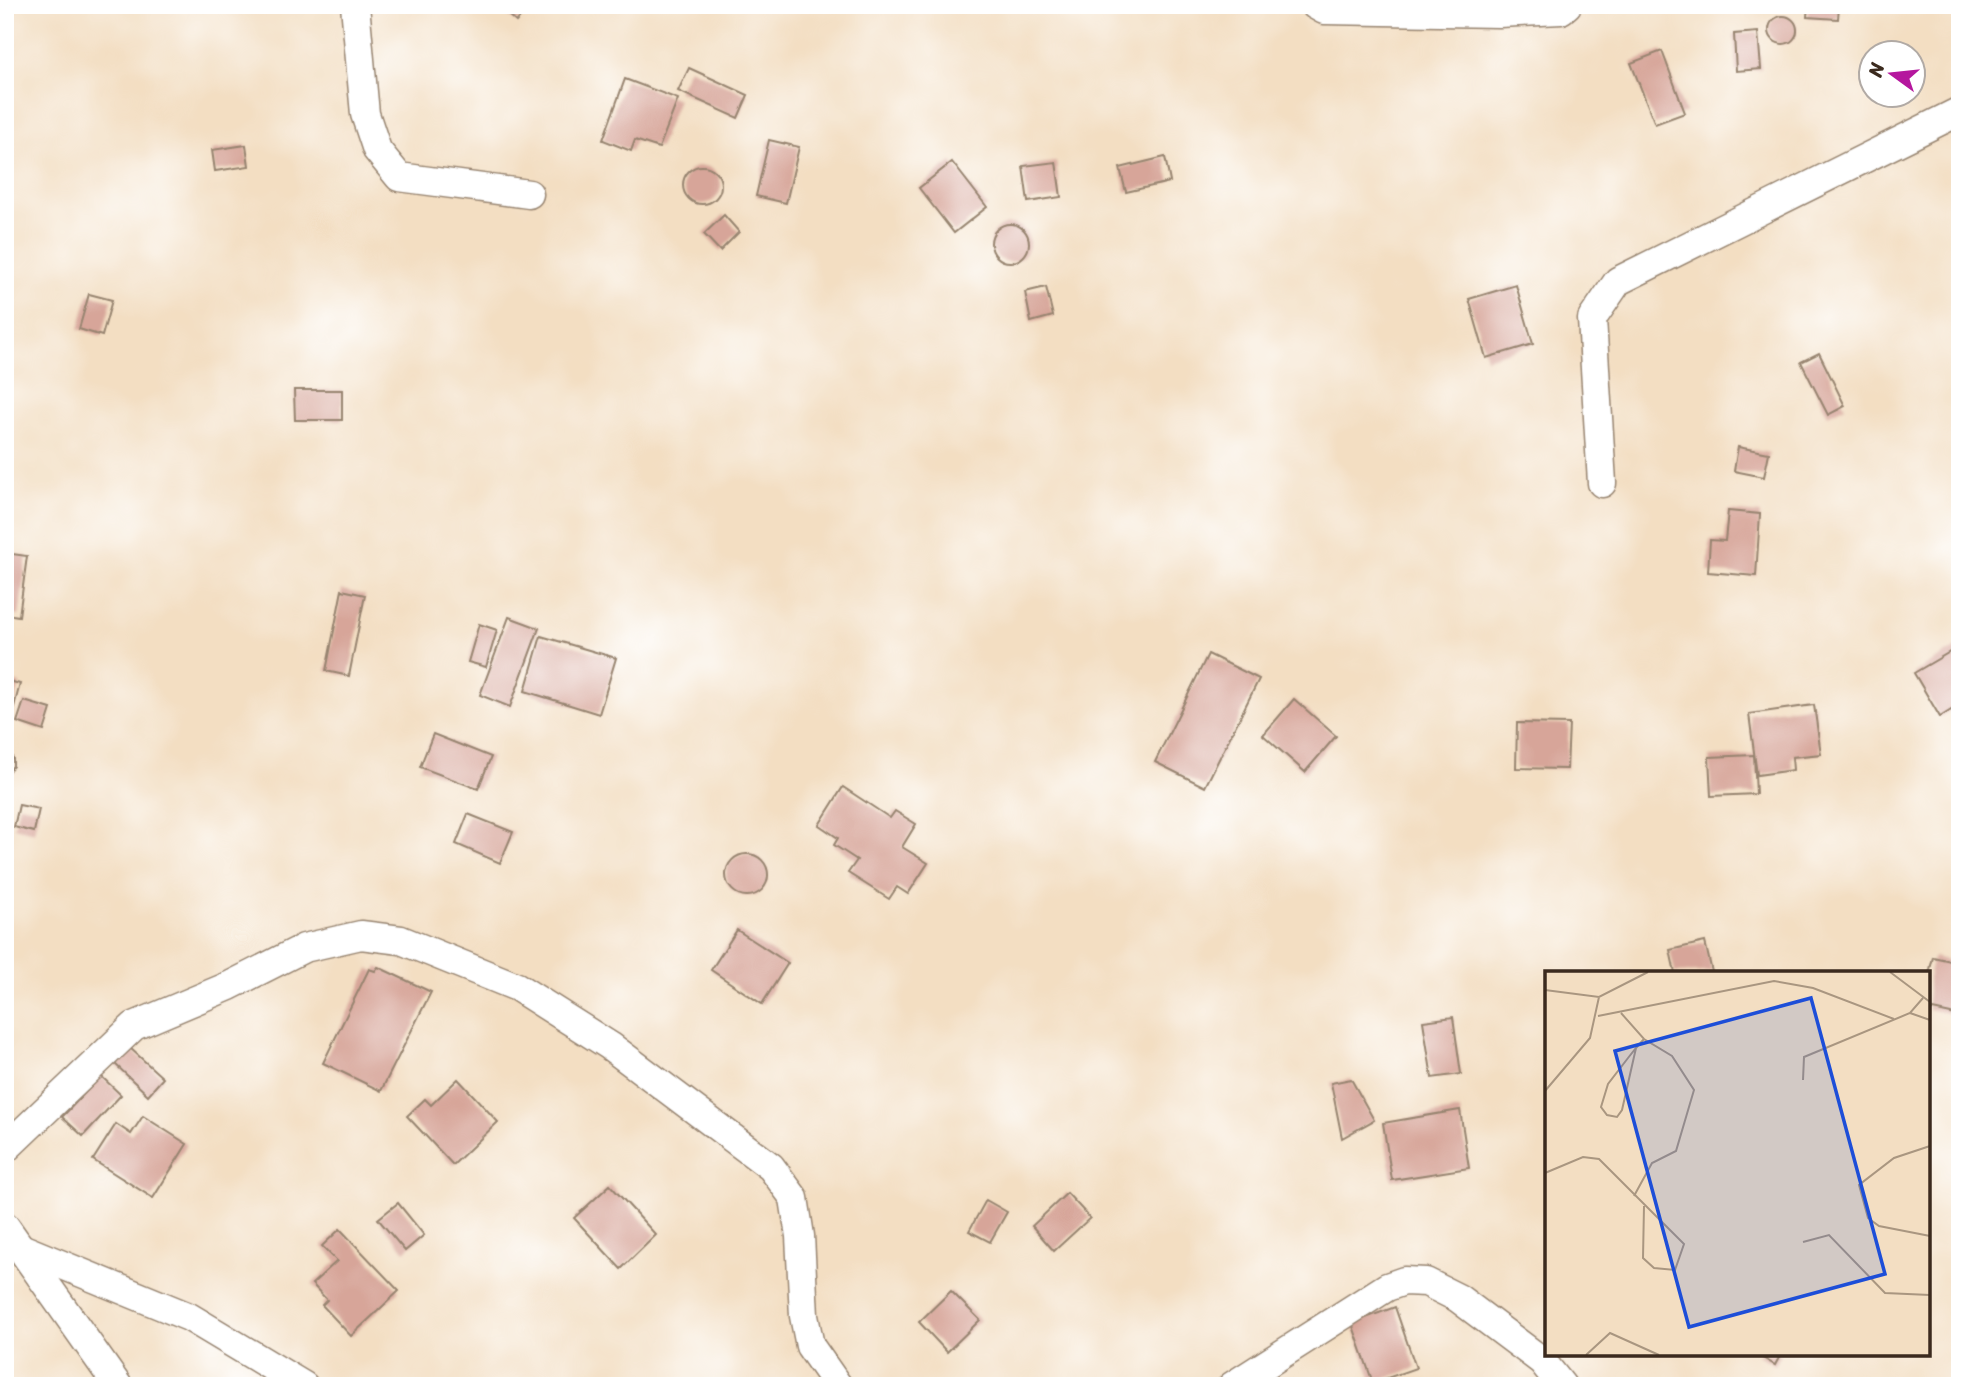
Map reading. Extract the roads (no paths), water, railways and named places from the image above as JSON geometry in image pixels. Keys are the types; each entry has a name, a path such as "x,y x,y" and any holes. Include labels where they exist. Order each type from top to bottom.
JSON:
{"street":[{"path":"355,5 365,114 377,150 399,177 529,194"},
{"path":"1315,5 1324,10 1499,13 1561,10 1567,5"},
{"path":"1602,483 1592,318 1618,281 1960,111"},
{"path":"5,1149 134,1026 229,986 304,948 361,936 401,940 517,987 610,1046 771,1167 794,1198 800,1236 804,1316 810,1346 838,1386"},
{"path":"13,1237 118,1386"},
{"path":"13,1237 189,1317 304,1386"},
{"path":"1232,1386 1387,1287 1404,1281 1426,1282 1458,1298 1542,1361 1562,1386"}]}
